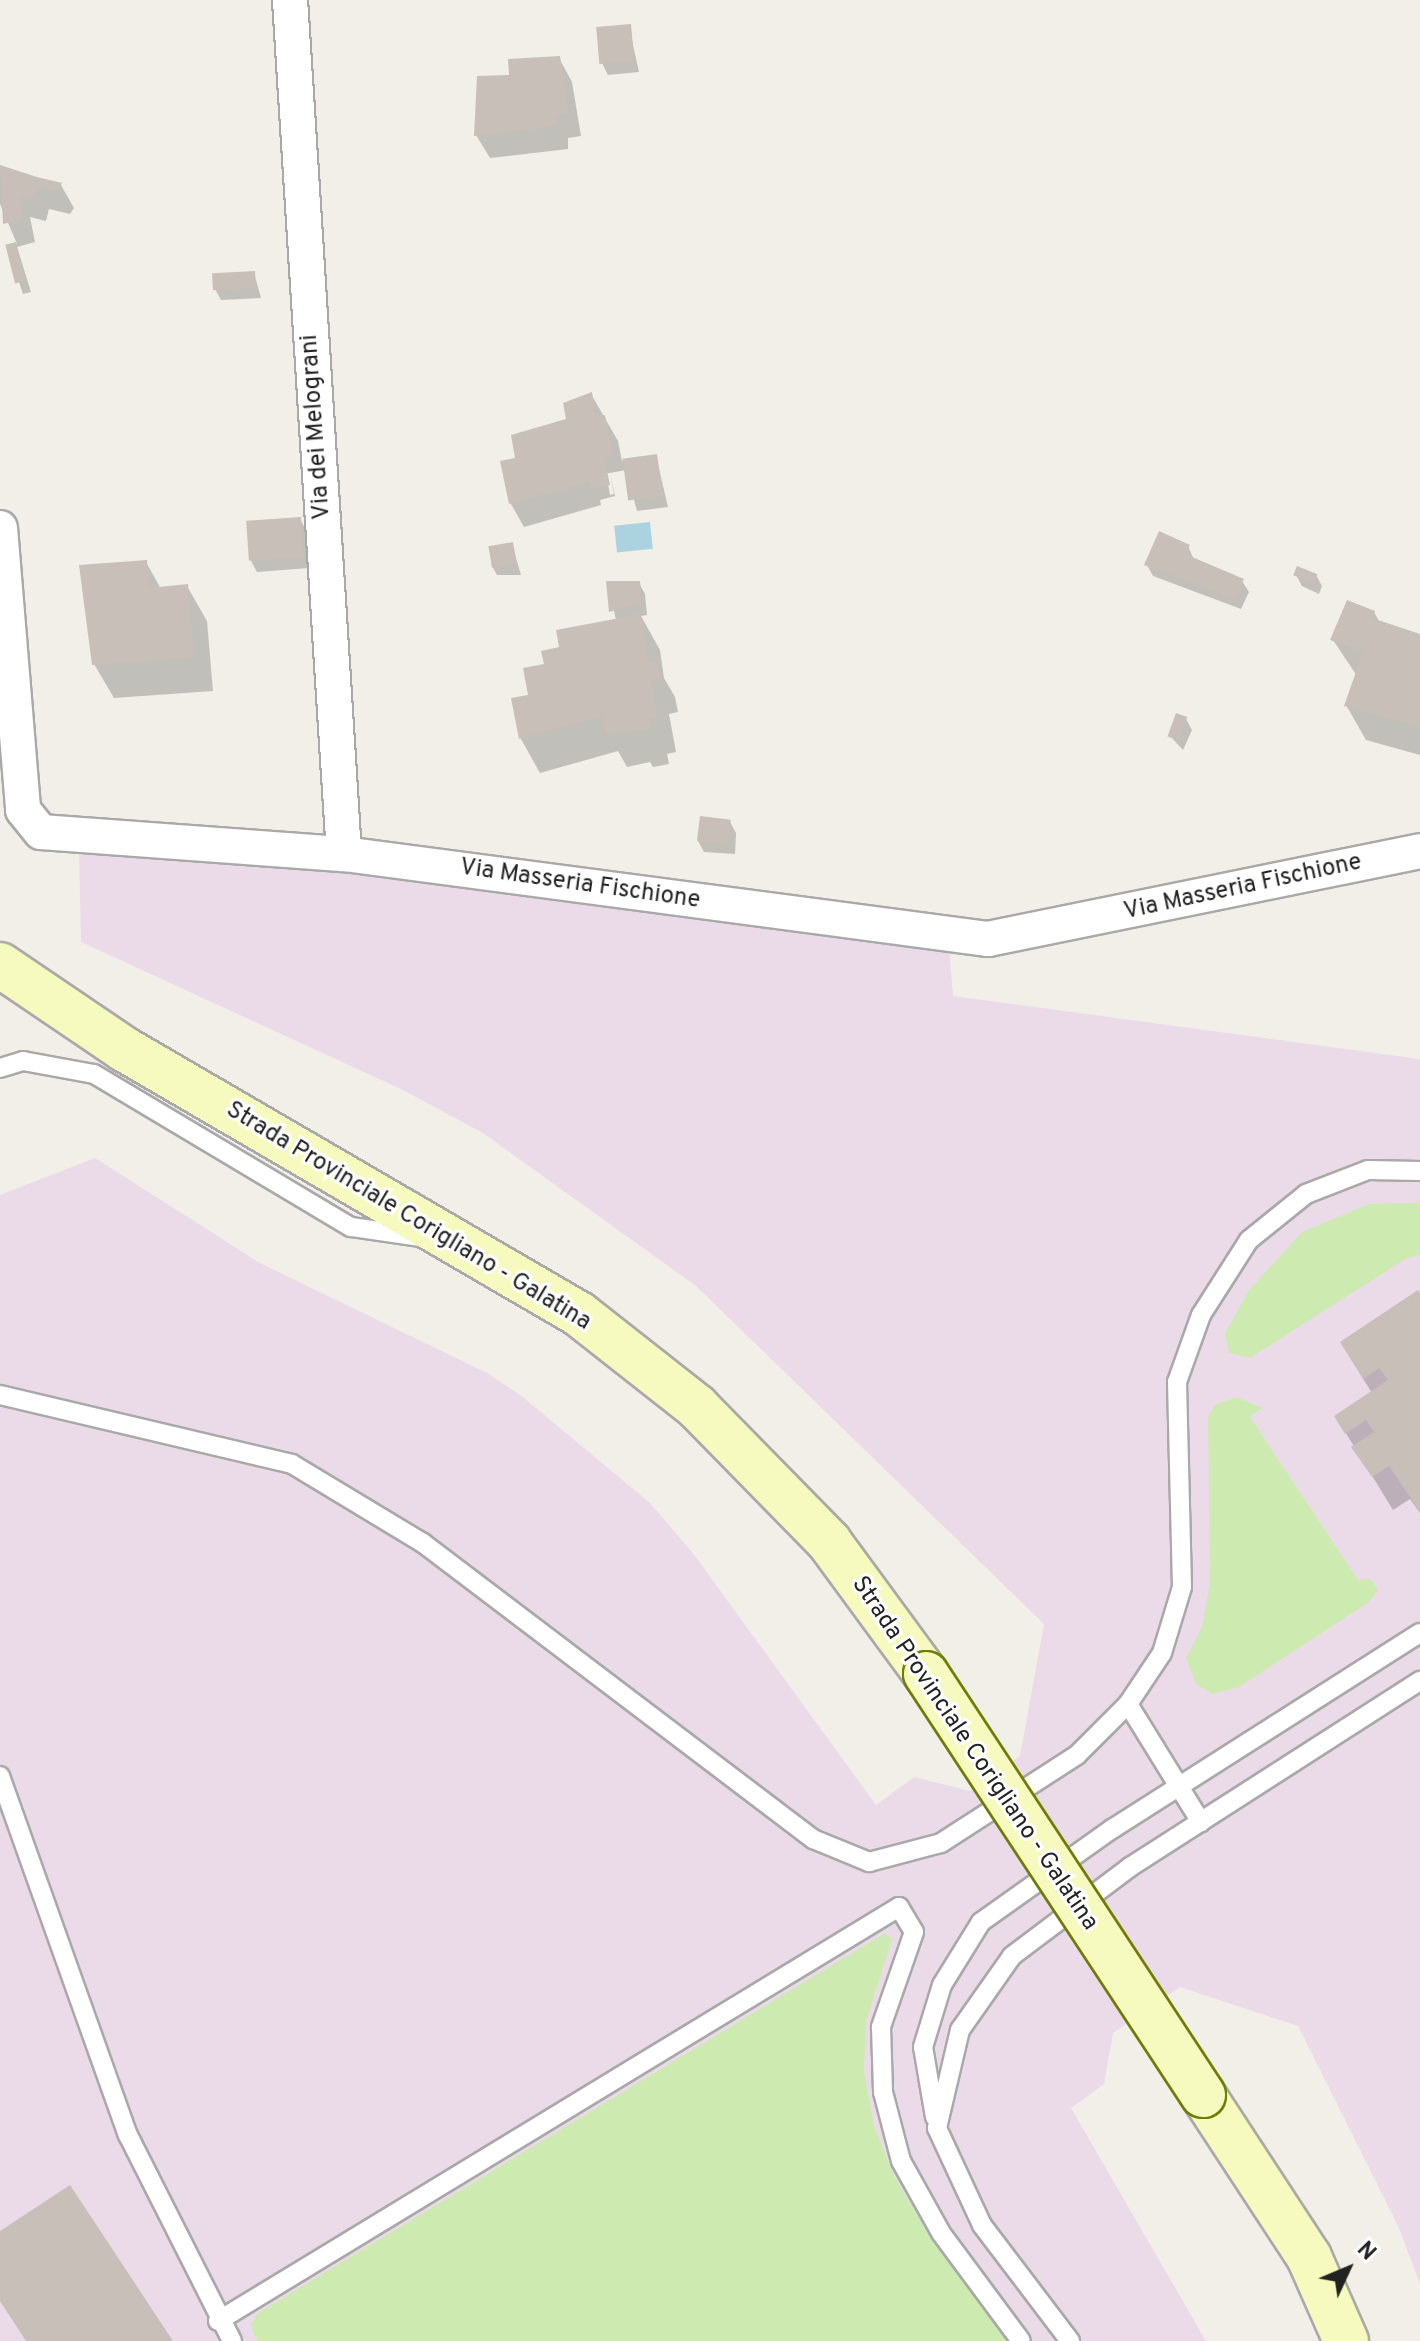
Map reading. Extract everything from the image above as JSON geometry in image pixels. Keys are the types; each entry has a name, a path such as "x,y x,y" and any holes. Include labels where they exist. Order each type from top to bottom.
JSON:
{"main road":[{"name":"Strada Provinciale Corigliano - Galatina","path":"0,965 124,1049 579,1314 697,1407 829,1542 926,1674 1309,2257 1346,2341"}],"street":[{"name":"Via dei Melograni","path":"290,0 344,854"},
{"name":"Via Masseria Fischione","path":"0,528 23,810 41,832 344,854 988,939 1420,851"}],"lane":[{"path":"0,1068 23,1061 94,1074 351,1227 456,1243"},
{"path":"0,1395 292,1464 423,1543 813,1839 869,1862 941,1843 1077,1755 1128,1704 1162,1653 1182,1587 1177,1382 1201,1315 1249,1240 1306,1194 1368,1170 1420,1171"},
{"path":"1070,2341 982,2225 937,2128 923,2047 942,1985 981,1922 1179,1786 1420,1633"},
{"path":"937,2128 960,2030 1012,1956 1201,1822 1420,1681"},
{"path":"1128,1704 1201,1822"},
{"path":"0,1776 128,2135 218,2321 232,2341"},
{"path":"218,2321 899,1907 914,1932 881,2027 883,2092 901,2161 941,2233 1021,2341"}],"shaded area":[{"path":"79,851 309,861 949,947 953,996 1420,1059 1420,2284 1399,2228 1298,2026 1180,1987 1113,2033 1104,2084 1071,2108 1206,2341 0,2341 0,1195 95,1158 260,1263 487,1373 524,1398 650,1503 692,1552 876,1805 914,1777 970,1791 1020,1756 1044,1624 696,1286 483,1133 403,1090 81,942"}],"green space":[{"path":"1420,1203 1420,1255 1407,1258 1250,1358 1229,1353 1225,1333 1249,1290 1302,1232 1369,1204"},
{"path":"1237,1397 1262,1408 1250,1417 1358,1580 1371,1579 1378,1590 1369,1602 1239,1687 1212,1694 1196,1684 1186,1658 1202,1627 1210,1581 1208,1417 1215,1405"},
{"path":"885,1933 892,1940 866,2021 864,2071 874,2126 894,2176 931,2239 1007,2341 258,2341 254,2335 251,2324 258,2313"}],"water":[{"path":"650,522 653,549 617,553 614,526"}],"building":[{"path":"631,24 634,61 599,64 596,27"},
{"path":"560,56 569,113 556,115 556,126 474,136 477,76 509,75 508,59"},
{"path":"0,165 62,183 57,191 36,186 33,198 19,195 23,219 3,224"},
{"path":"16,242 26,281 15,283 5,245"},
{"path":"255,271 256,288 213,290 212,273"},
{"path":"592,392 596,417 605,415 613,454 604,456 610,485 591,490 590,482 509,504 500,461 515,458 511,435 566,419 563,403"},
{"path":"657,454 663,496 628,500 622,459"},
{"path":"301,517 304,557 249,561 246,521"},
{"path":"1159,531 1190,545 1185,554 1244,579 1235,599 1144,565"},
{"path":"513,542 517,564 492,568 488,546"},
{"path":"147,560 149,588 188,584 194,657 92,665 79,565"},
{"path":"1297,566 1317,574 1314,584 1293,575"},
{"path":"606,581 640,581 642,603 609,612"},
{"path":"1347,600 1375,611 1372,618 1420,634 1420,727 1344,706 1363,652 1330,640"},
{"path":"641,614 648,662 656,660 660,678 651,680 657,717 649,719 651,730 606,733 602,716 519,739 511,698 528,695 523,668 544,664 541,651 559,647 556,630"},
{"path":"1176,713 1187,717 1179,741 1167,736"},
{"path":"700,816 731,820 728,845 697,841"},
{"path":"1418,1290 1420,1512 1389,1466 1372,1477 1351,1447 1374,1432 1366,1420 1345,1434 1334,1416 1388,1380 1379,1368 1363,1379 1340,1342"},
{"path":"70,2185 173,2341 26,2341 0,2301 0,2231"}]}
